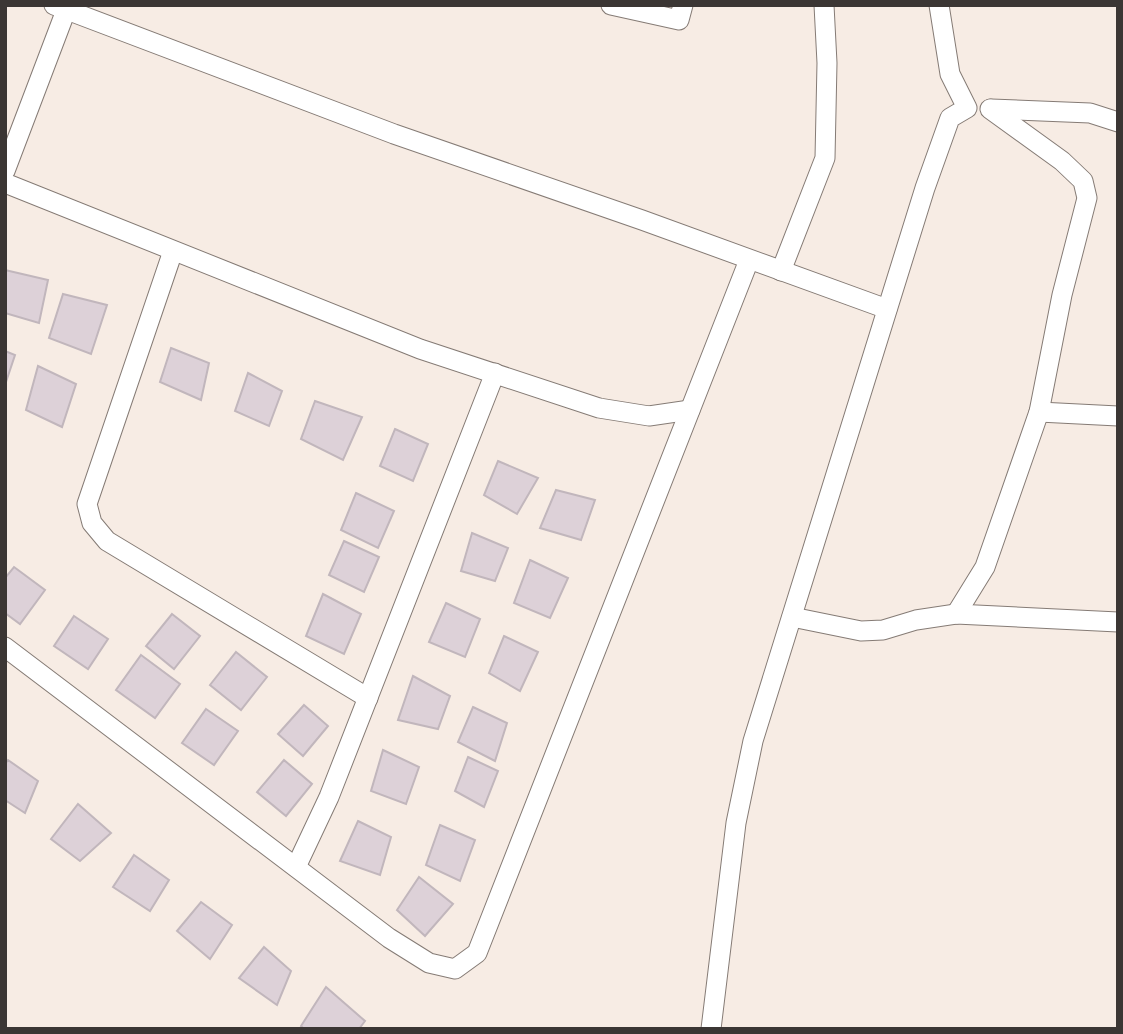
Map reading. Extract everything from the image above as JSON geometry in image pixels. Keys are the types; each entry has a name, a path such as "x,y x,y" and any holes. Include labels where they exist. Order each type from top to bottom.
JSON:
{"street":[{"path":"611,5 679,20 683,5"},
{"path":"781,271 825,158 827,63 824,5"},
{"path":"939,5 950,74 967,108"},
{"path":"5,171 63,7 394,134 887,309"},
{"path":"711,1029 736,823 754,741 887,309 950,118 967,108 1090,114 1118,122"},
{"path":"956,614 985,567 1039,412 1062,295 1087,198 1083,181 1062,161 989,109"},
{"path":"5,183 420,349 599,408 649,416 690,410"},
{"path":"173,251 87,504 92,523 107,541 368,698"},
{"path":"5,647 389,938 429,963 456,969 477,953 749,260"},
{"path":"296,867 329,797 495,373"},
{"path":"1039,412 1118,416"},
{"path":"792,617 861,631 883,630 916,620 956,614 1118,622"}],"building":[{"path":"5,270 48,280 39,323 5,313"},
{"path":"63,294 107,305 91,354 49,338"},
{"path":"171,348 209,363 201,400 160,382"},
{"path":"5,351 15,355 5,385"},
{"path":"38,366 76,384 62,427 26,410"},
{"path":"248,373 282,391 269,426 235,411"},
{"path":"315,401 362,417 343,460 301,439"},
{"path":"395,429 428,444 413,481 380,466"},
{"path":"498,461 538,478 517,514 484,495"},
{"path":"556,490 595,500 581,540 540,528"},
{"path":"356,493 394,511 378,548 341,530"},
{"path":"472,533 508,548 495,581 461,571"},
{"path":"344,541 379,557 364,592 329,575"},
{"path":"530,560 568,578 550,618 514,603"},
{"path":"14,567 45,590 20,624 5,613 5,578"},
{"path":"323,594 361,614 344,654 306,636"},
{"path":"446,603 480,619 465,657 429,642"},
{"path":"172,614 200,636 174,669 146,646"},
{"path":"74,616 108,639 88,669 54,646"},
{"path":"504,636 538,652 520,691 489,673"},
{"path":"236,652 267,677 241,710 210,685"},
{"path":"141,655 180,684 155,718 116,690"},
{"path":"413,676 450,696 438,729 398,720"},
{"path":"304,705 328,726 303,756 278,734"},
{"path":"473,707 507,723 495,761 458,742"},
{"path":"206,709 238,731 214,765 182,743"},
{"path":"383,750 419,767 406,804 371,791"},
{"path":"468,757 498,771 484,807 455,791"},
{"path":"8,760 38,781 25,813 5,800 5,764"},
{"path":"284,760 312,784 286,816 257,792"},
{"path":"78,804 111,833 80,861 51,839"},
{"path":"358,821 391,837 380,875 340,861"},
{"path":"440,825 475,840 460,881 426,865"},
{"path":"134,855 169,880 150,911 113,887"},
{"path":"419,877 453,904 425,936 397,910"},
{"path":"201,902 232,925 210,959 177,931"},
{"path":"264,947 291,971 277,1005 239,978"},
{"path":"326,987 365,1021 359,1029 304,1029 301,1026"}]}
